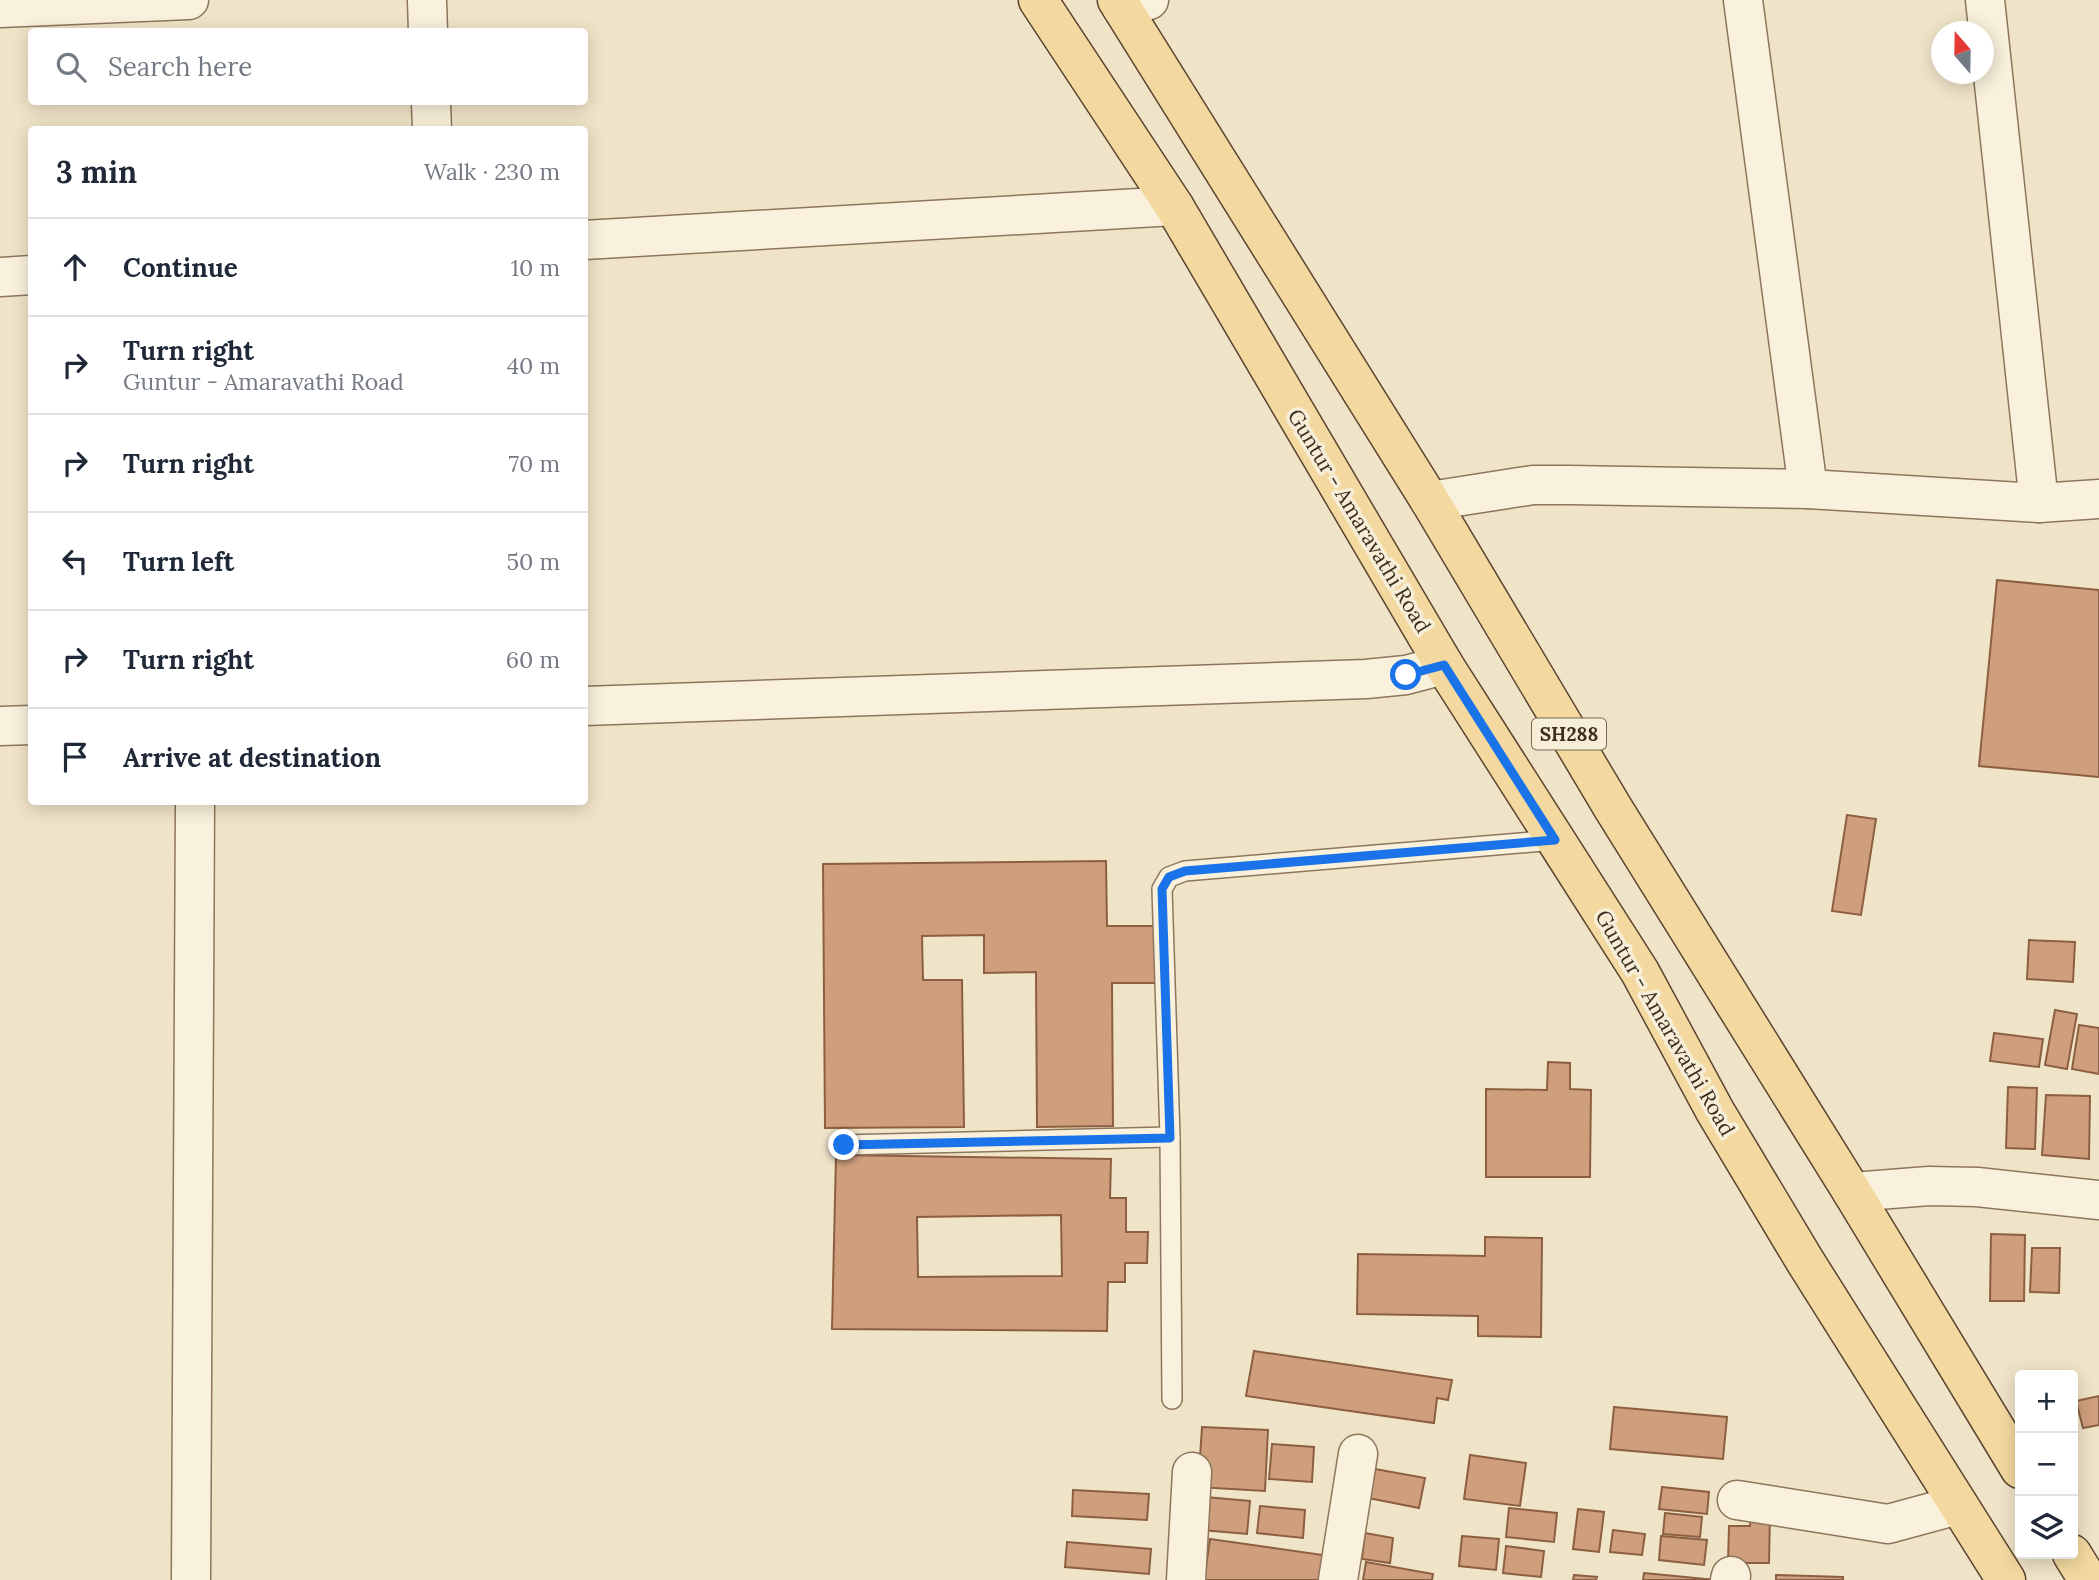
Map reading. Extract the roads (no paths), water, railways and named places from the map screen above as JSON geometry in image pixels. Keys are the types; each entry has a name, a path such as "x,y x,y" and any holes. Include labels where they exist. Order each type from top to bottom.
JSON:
{"main road":[{"name":"Guntur - Amaravathi Road","path":"1038,0 1174,206 1444,665 1640,972 1715,1111 1805,1261 2007,1580"},
{"name":"SH288","path":"1129,3 1613,808 1852,1192 2015,1461"},
{"path":"2075,1559 2088,1580"}],"street":[{"path":"0,8 189,0"},
{"path":"427,0 428,28"},
{"path":"1743,0 1808,489"},
{"path":"1985,0 2039,503"},
{"path":"431,105 432,126"},
{"path":"588,240 1174,206"},
{"path":"0,277 28,275"},
{"path":"1430,501 1533,485 1808,489 2039,503 2099,499"},
{"path":"588,706 1366,679 1406,675 1444,665"},
{"path":"0,726 28,724"},
{"path":"191,1580 195,805"},
{"path":"1852,1192 1929,1186 1977,1187 2099,1200"},
{"path":"1338,1580 1358,1454"},
{"path":"1186,1580 1192,1472"},
{"path":"1737,1500 1888,1524 1958,1505"}],"lane":[{"path":"1172,1399 1170,1138 1162,889 1169,877 1185,871 1555,840"},
{"path":"844,1145 1170,1138"}]}
